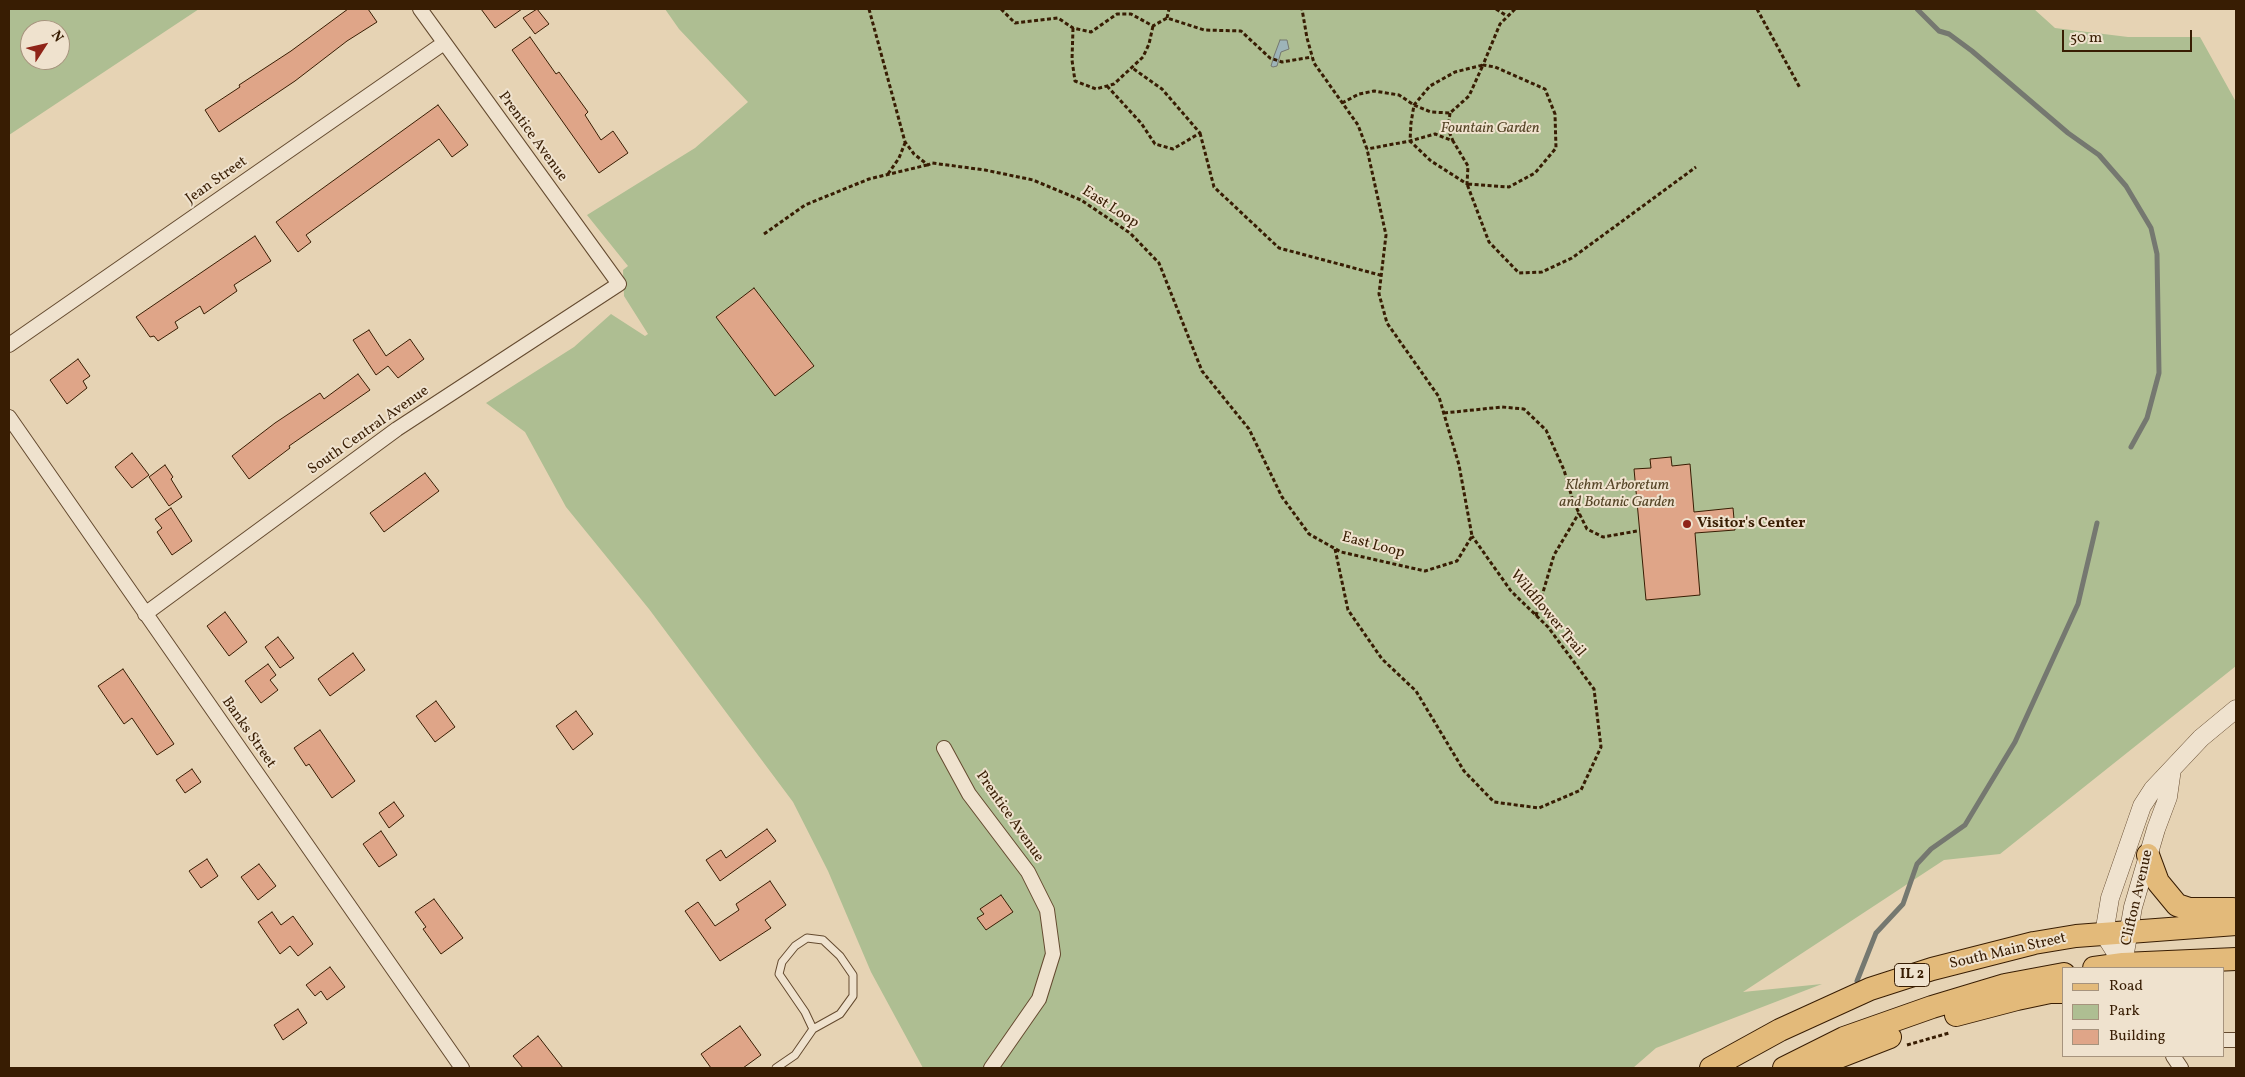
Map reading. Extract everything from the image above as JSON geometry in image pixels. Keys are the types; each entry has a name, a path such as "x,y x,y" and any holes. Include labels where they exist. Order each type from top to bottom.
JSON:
{"main road":[{"path":"2148,854 2158,882 2177,905 2189,909 2236,909"},
{"name":"South Main Street","path":"1711,1068 1780,1030 1870,989 1932,969 2034,943 2129,931 2236,924"},
{"path":"2109,967 2236,959"},
{"name":"IL 2","path":"1784,1068 1844,1038 1932,1007 2005,985 2062,974"},
{"path":"1810,1068 1890,1037 1956,1015 2017,999 2050,992 2062,992"}],"street":[{"name":"Prentice Avenue","path":"420,9 618,284"},
{"name":"Jean Street","path":"9,345 444,43"},
{"name":"South Central Avenue","path":"145,614 397,429 618,284"},
{"name":"Banks Street","path":"9,417 462,1068"},
{"name":"Clifton Avenue","path":"2124,966 2104,934 2110,898 2140,813 2153,789 2201,738 2236,709"},
{"name":"Prentice Avenue","path":"944,748 970,794 1028,872 1047,910 1053,954 1039,1000 991,1068"},
{"name":"Clifton Avenue","path":"2124,966 2129,931 2148,854 2168,797 2172,769"},
{"path":"2173,1057 2181,1068"}],"lane":[{"path":"776,1068 795,1055 813,1029 840,1014 854,996 853,975 840,956 823,940 807,938 795,946 782,962 779,974 805,1012 813,1029"}],"path":[{"path":"870,9 905,142 914,154 928,164"},
{"path":"1001,9 1015,24 1058,18 1073,28 1091,32 1117,14 1130,14 1153,26"},
{"path":"1167,18 1169,9"},
{"path":"1302,9 1314,63 1358,125 1367,149 1386,235 1379,294 1387,323 1439,397 1459,465 1472,536"},
{"path":"1496,9 1507,16"},
{"path":"1515,9 1500,24 1469,96 1450,113 1448,129 1468,166 1467,184 1488,242 1520,273 1542,272 1572,258 1696,167"},
{"path":"1757,9 1800,88"},
{"path":"1073,28 1072,60 1075,81 1096,89 1114,84 1142,57 1149,44 1153,26 1167,18 1204,30 1241,31 1270,58 1282,62 1312,57"},
{"path":"1482,66 1495,67 1545,89 1555,114 1556,148 1535,173 1509,187 1467,184 1431,161 1410,140 1414,105 1430,86 1455,72 1482,66"},
{"path":"1131,67 1162,89 1200,133 1214,186 1279,248 1380,275"},
{"path":"1107,86 1141,123 1155,144 1173,149 1200,133"},
{"path":"1342,103 1359,94 1374,90 1399,94 1414,105 1431,112 1450,113"},
{"path":"1367,149 1435,134 1453,141"},
{"path":"888,174 905,142"},
{"name":"East Loop","path":"764,234 805,205 869,179 932,163 985,170 1033,180 1081,200 1130,233 1158,262 1202,372 1249,429 1282,497 1309,534 1341,552 1425,571 1457,561 1472,536"},
{"path":"1444,413 1502,407 1524,409 1546,430 1564,470 1573,501 1587,529 1603,538 1637,530"},
{"path":"1536,616 1554,555 1579,512"},
{"name":"Wildflower Trail","path":"1335,549 1348,610 1382,659 1416,691 1464,771 1494,802 1539,808 1581,790 1601,747 1594,689 1548,627 1511,591 1472,536"}],"green space":[{"path":"9,9 199,9 9,135"},
{"name":"Klehm Arboretum and Botanic Garden","path":"665,9 2034,9 2055,28 2128,37 2200,37 2236,102 2236,666 2000,854 1944,860 1743,992 1822,984 1656,1048 1633,1068 923,1068 871,972 828,871 793,802 649,609 566,507 525,432 486,403 574,347 611,314 645,336 648,334 624,296 623,270 628,266 587,215 695,148 748,102 679,29"}],"water":[{"path":"1280,40 1287,40 1289,49 1281,52 1277,66 1273,67 1271,66"}],"building":[{"path":"348,9 368,9 377,22 347,41 295,81 219,132 205,110"},
{"path":"481,9 522,9 495,28"},
{"path":"537,9 549,24 535,34 523,18"},
{"path":"530,37 556,74 559,72 588,112 585,115 601,140 613,131 628,153 599,173 512,50"},
{"path":"438,105 468,145 452,157 439,139 306,235 311,242 298,252 276,222"},
{"path":"255,236 271,261 234,285 237,291 204,314 200,306 175,322 178,328 158,341 154,336 150,337 136,317"},
{"path":"754,288 814,366 775,396 716,317"},
{"path":"369,330 386,356 410,339 424,359 398,378 388,366 376,375 353,340"},
{"path":"78,359 90,376 83,381 87,388 67,404 50,380"},
{"path":"358,374 370,390 289,446 290,448 249,479 232,456 275,423 320,393 324,399"},
{"path":"132,453 149,475 132,488 115,467"},
{"name":"Visitor's Center","path":"1671,457 1672,466 1690,464 1694,512 1733,508 1735,530 1695,533 1700,595 1646,600 1634,469 1651,468 1650,459"},
{"path":"165,465 182,497 169,506 149,477"},
{"path":"425,473 439,491 384,532 370,513"},
{"path":"171,508 192,541 172,555 157,532 162,528 155,519"},
{"path":"225,612 247,642 229,656 207,626"},
{"path":"278,637 294,658 280,668 265,647"},
{"path":"353,653 365,670 330,696 318,679"},
{"path":"268,664 276,675 270,680 278,690 261,703 245,681"},
{"path":"123,669 174,744 157,755 132,718 124,724 98,686"},
{"path":"436,701 455,727 435,742 416,716"},
{"path":"576,711 593,734 573,750 556,726"},
{"path":"320,730 355,781 332,798 309,764 306,766 294,748"},
{"path":"192,769 201,782 185,793 176,780"},
{"path":"394,802 404,816 389,828 379,813"},
{"path":"767,829 776,841 720,881 706,860 721,850 726,858"},
{"path":"381,831 397,855 379,867 363,844"},
{"path":"207,859 218,876 201,888 189,871"},
{"path":"259,864 276,886 258,900 241,877"},
{"path":"770,881 786,905 765,920 771,928 720,961 685,911 698,902 715,926 739,910 736,904"},
{"path":"1001,895 1013,912 986,930 977,918 984,914 980,909"},
{"path":"434,899 463,938 441,954 423,929 426,927 415,912"},
{"path":"272,912 281,925 293,916 313,944 298,956 290,946 280,954 258,922"},
{"path":"330,967 345,987 327,1000 321,991 315,996 306,985"},
{"path":"298,1009 307,1023 283,1040 274,1025"},
{"path":"740,1026 761,1055 743,1068 711,1068 701,1054"},
{"path":"538,1036 563,1068 523,1068 513,1056"}],"waterway":[{"path":"1917,9 1939,31 1949,34 1972,51 2068,133 2099,155 2126,186 2151,228 2157,254 2159,373 2147,418 2131,447"},
{"path":"1857,981 1876,933 1903,904 1917,864 1931,849 1965,825 2015,742 2078,604 2097,523"}],"place":[{"name":"Visitor's Center","path":"1687,524"}],"park label":[{"name":"Fountain Garden","path":"1490,129"}]}
